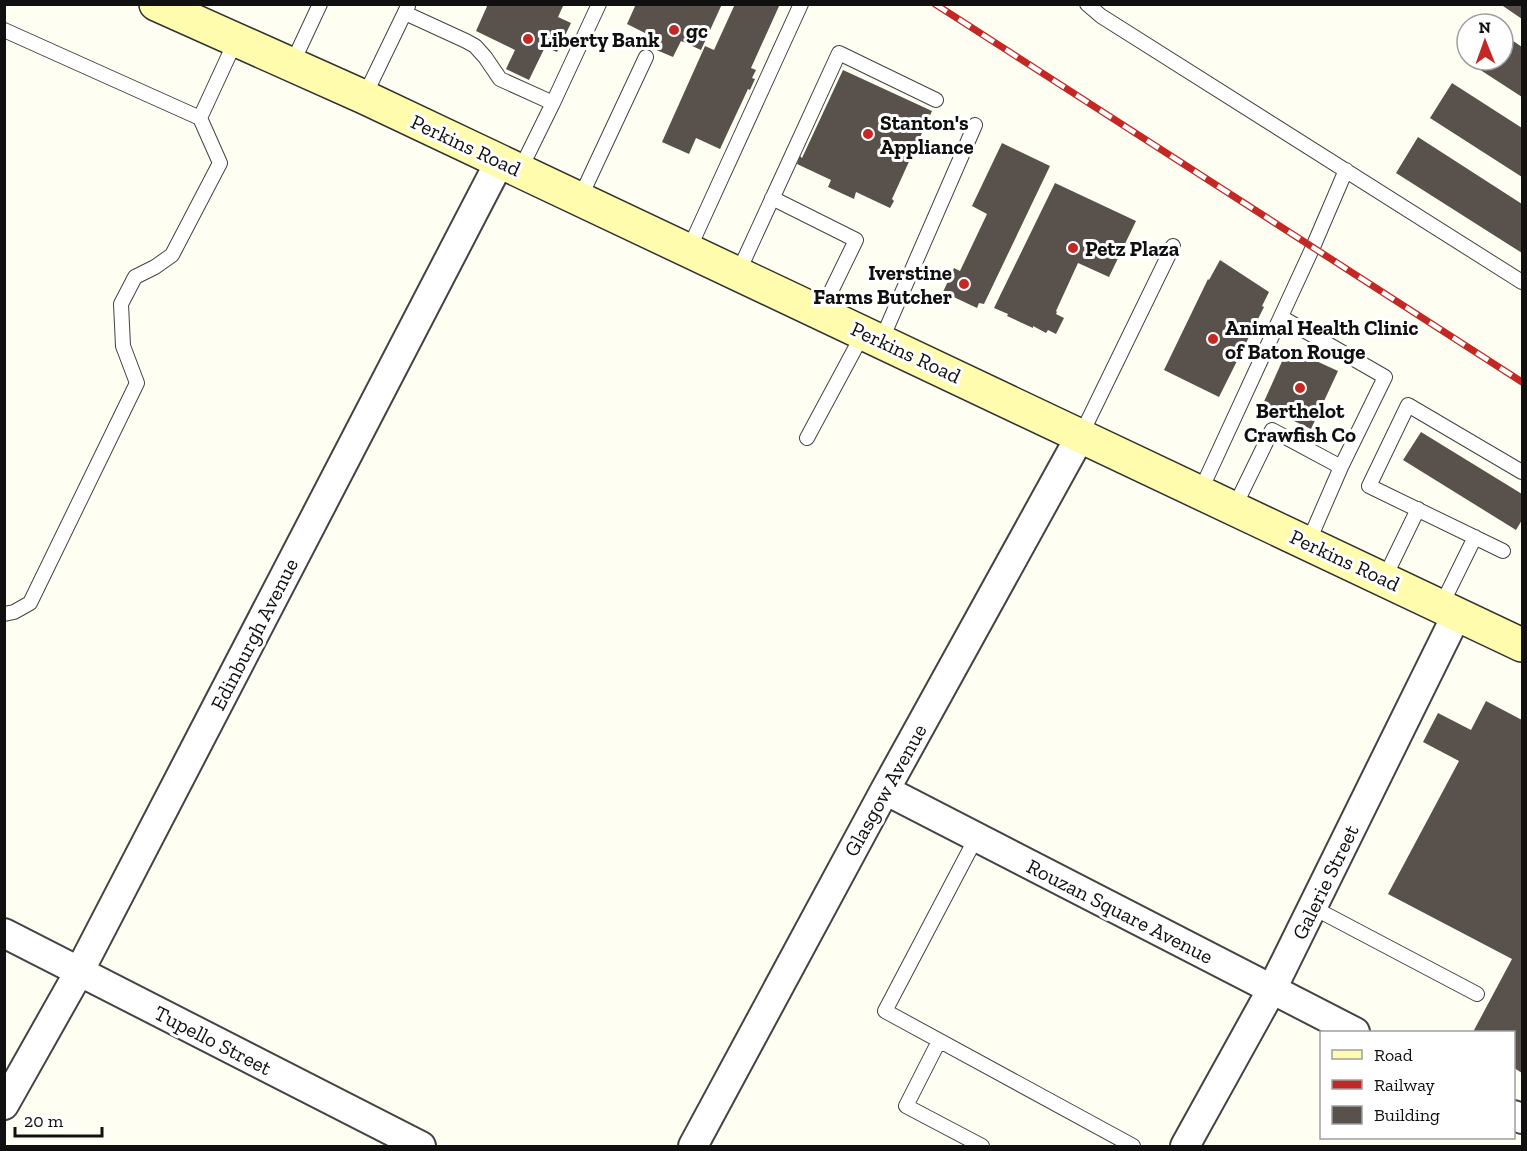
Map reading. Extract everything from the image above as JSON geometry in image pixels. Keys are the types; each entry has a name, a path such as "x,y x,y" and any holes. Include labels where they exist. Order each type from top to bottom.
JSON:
{"main road":[{"name":"Perkins Road","path":"156,4 364,97 689,249 1522,645"}],"street":[{"name":"Edinburgh Avenue","path":"4,1105 79,972 510,166"},
{"name":"Glasgow Avenue","path":"693,1146 885,790 1082,435"},
{"name":"Galerie Street","path":"1185,1146 1272,989 1449,610"},
{"name":"Rouzan Square Avenue","path":"885,790 1353,1031"},
{"name":"Tupello Street","path":"4,933 421,1146"}],"lane":[{"path":"292,64 320,4"},
{"path":"510,166 553,104 599,4"},
{"path":"689,249 801,4"},
{"path":"1087,4 1101,16 1522,282"},
{"path":"364,97 407,9 475,46 500,79 553,104"},
{"path":"4,30 200,118 220,163 172,255 135,277 121,304 123,346 137,383 30,603 14,612 4,614"},
{"path":"200,118 236,40"},
{"path":"738,273 839,53 936,100"},
{"path":"580,198 646,57"},
{"path":"807,438 873,337 975,125"},
{"path":"1200,492 1347,170"},
{"path":"772,198 856,240 821,312"},
{"path":"1082,435 1173,246"},
{"path":"1281,317 1385,378 1341,467 1308,543"},
{"path":"1503,551 1370,486 1408,405 1522,472"},
{"path":"1234,508 1272,430 1341,467"},
{"path":"1384,579 1418,509"},
{"path":"1449,610 1475,537"},
{"path":"976,838 885,1011 1133,1146"},
{"path":"1312,907 1477,994"},
{"path":"939,1041 906,1106 982,1146"}],"building":[{"name":"Liberty Bank","path":"488,4 564,4 558,17 571,23 557,52 545,47 529,80 506,69 515,50 476,31"},
{"name":"gc","path":"636,4 722,4 701,50 681,41 673,57 647,46 651,36 627,24"},
{"path":"735,4 780,4 751,68 756,70 752,78 755,79 720,149 696,138 689,154 662,142 705,46 714,50"},
{"path":"1500,4 1522,4 1522,19 1515,12"},
{"path":"1515,42 1522,47 1522,97 1483,72 1515,72"},
{"name":"Stanton's Appliance","path":"843,70 932,111 890,208 856,192 854,199 828,187 831,180 797,164 800,156 802,158"},
{"path":"1452,83 1522,128 1522,177 1430,118"},
{"path":"1418,137 1522,204 1522,253 1396,173"},
{"path":"1002,143 1050,166 984,304 979,303 977,308 943,292 954,268 960,271 987,214 972,206"},
{"name":"Petz Plaza","path":"1055,183 1136,221 1109,277 1078,263 1056,311 1056,314 1064,318 1056,334 1048,330 1046,333 1033,326 1033,328 994,308"},
{"name":"Animal Health Clinic of Baton Rouge","path":"1220,260 1269,292 1262,306 1264,307 1219,397 1164,370 1208,279"},
{"name":"Berthelot Crawfish Co","path":"1288,348 1338,371 1311,429 1262,406"},
{"path":"1421,432 1522,494 1522,520 1516,530 1403,460"},
{"path":"1486,701 1522,720 1522,1073 1515,1069 1515,1031 1474,1031 1512,959 1388,894 1459,761 1423,742 1438,713 1471,730"}],"railway":[{"path":"935,4 1522,382"}],"place":[{"name":"gc","path":"674,30"},
{"name":"Liberty Bank","path":"528,39"},
{"name":"Stanton's Appliance","path":"868,134"},
{"name":"Petz Plaza","path":"1073,248"},
{"name":"Iverstine Farms Butcher","path":"964,284"},
{"name":"Animal Health Clinic of Baton Rouge","path":"1213,339"},
{"name":"Berthelot Crawfish Co","path":"1300,388"}]}
